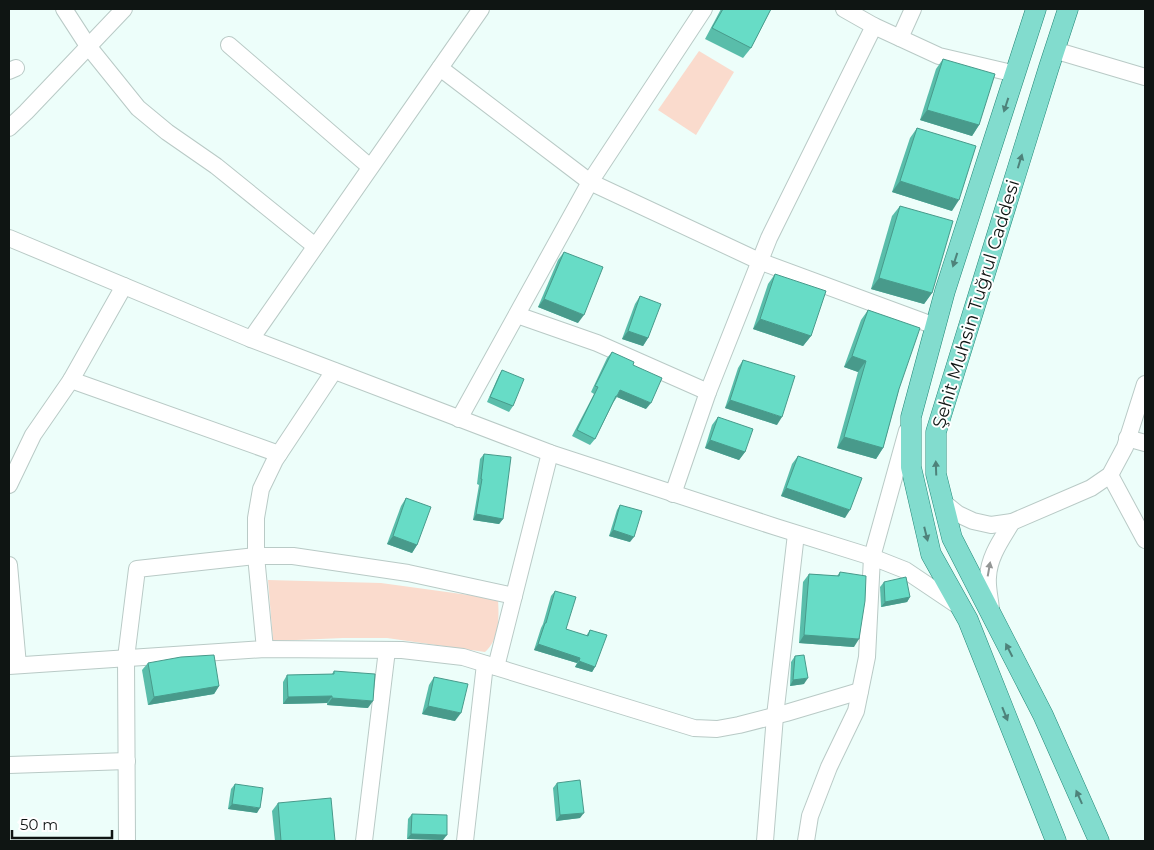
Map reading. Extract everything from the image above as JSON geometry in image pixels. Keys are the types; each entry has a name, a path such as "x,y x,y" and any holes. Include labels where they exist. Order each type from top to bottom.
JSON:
{"main road":[{"name":"Şehit Muhsin Tuğrul Caddesi","path":"1036,9 935,326 911,417 911,467 931,554 962,608 1054,838"},
{"name":"Şehit Muhsin Tuğrul Caddesi","path":"1068,9 936,432 936,474 952,538 1043,716 1099,841"}],"street":[{"path":"64,9 88,46 138,108 167,132 216,166 315,246"},
{"path":"9,128 124,9"},
{"path":"251,339 481,9"},
{"path":"459,418 590,182 704,9"},
{"path":"844,9 874,26 939,56 1016,74"},
{"path":"900,38 913,9"},
{"path":"673,494 708,392 759,260 874,26"},
{"path":"229,45 370,167"},
{"path":"1054,50 1145,77"},
{"path":"440,68 590,182 759,260 935,326"},
{"path":"9,238 251,339 550,453 872,557 905,570 962,608"},
{"path":"9,485 33,435 71,380 124,286"},
{"path":"517,315 597,342 708,392"},
{"path":"265,649 256,556 256,518 261,489 279,454 334,371"},
{"path":"71,380 279,454"},
{"path":"943,502 958,514 973,521 991,525 1012,522 1091,488 1110,475 1128,438 1145,384"},
{"path":"806,841 810,816 829,767 856,711 867,656 872,557 911,417"},
{"path":"1128,438 1145,443"},
{"path":"465,841 490,665 514,596 550,453"},
{"path":"1110,475 1145,540"},
{"path":"992,617 988,578 990,563 1012,522"},
{"path":"765,841 775,716 796,534"},
{"path":"127,841 126,658 137,569 256,556 293,556 408,573 514,596"},
{"path":"9,565 13,666 265,649 402,650 463,657 694,728 717,730 775,716 860,691"},
{"path":"364,841 387,650"},
{"path":"9,765 127,761"}],"shaded area":[{"path":"699,51 734,72 696,135 658,110"},
{"path":"268,580 381,583 498,599 498,627 494,641 485,652 387,638 273,641"}],"building":[{"path":"723,9 771,9 751,48 712,28"},
{"path":"943,59 995,74 979,125 927,110"},
{"path":"917,128 976,146 959,200 900,181"},
{"path":"900,206 953,221 932,293 879,278"},
{"path":"564,252 603,267 584,315 544,299"},
{"path":"775,274 826,291 811,336 760,319"},
{"path":"640,296 661,304 648,338 628,331"},
{"path":"868,310 920,328 899,389 883,448 844,437 866,361 852,356"},
{"path":"612,352 634,362 633,365 662,378 651,403 620,390 595,439 577,430 598,387 595,386"},
{"path":"743,360 795,376 782,417 730,400"},
{"path":"502,370 524,379 513,406 490,397"},
{"path":"718,417 753,429 745,452 710,440"},
{"path":"484,454 511,457 503,519 476,514"},
{"path":"798,456 862,478 850,510 786,488"},
{"path":"406,498 431,507 417,545 393,536"},
{"path":"620,505 642,511 634,537 613,530"},
{"path":"840,572 866,576 865,601 859,639 804,635 809,574 839,576"},
{"path":"906,577 910,597 885,602 884,582"},
{"path":"555,591 576,597 566,629 588,636 590,630 607,635 595,667 579,661 580,658 538,644"},
{"path":"214,655 219,686 154,697 148,663 181,657"},
{"path":"804,655 808,678 793,680 795,656"},
{"path":"334,671 375,674 373,701 332,698 332,696 288,697 287,675 334,674"},
{"path":"434,677 468,684 461,713 428,706"},
{"path":"580,780 584,813 560,815 557,783"},
{"path":"235,784 263,788 260,808 232,804"},
{"path":"331,798 335,841 281,841 278,803"},
{"path":"412,814 447,815 447,835 411,834"}]}
